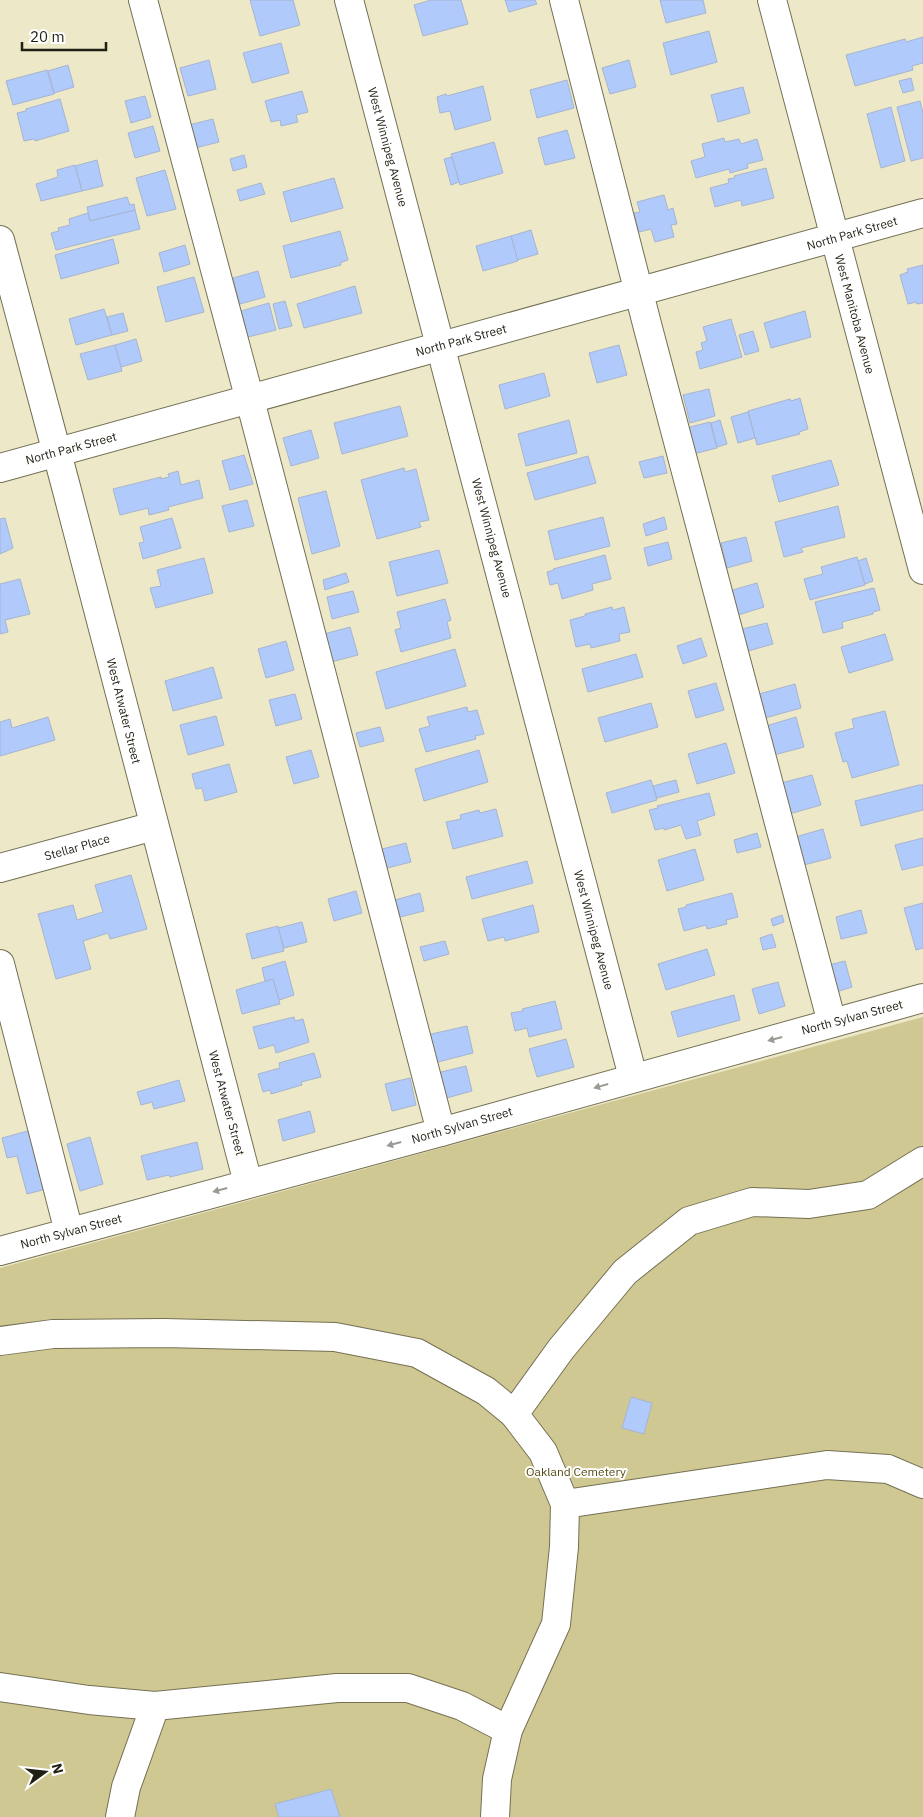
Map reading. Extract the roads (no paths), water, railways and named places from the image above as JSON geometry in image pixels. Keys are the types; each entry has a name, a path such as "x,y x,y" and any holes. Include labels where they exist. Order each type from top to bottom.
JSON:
{"street":[{"path":"142,0 249,399 441,1132"},
{"name":"West Winnipeg Avenue","path":"349,0 442,346 633,1077"},
{"path":"564,0 638,292 832,1023"},
{"name":"West Manitoba Avenue","path":"772,0 923,570"},
{"name":"North Park Street","path":"0,468 923,213"},
{"name":"West Atwater Street","path":"0,240 248,1183"},
{"name":"Stellar Place","path":"0,868 154,826"},
{"path":"0,964 69,1232"},
{"name":"North Sylvan Street","path":"0,1251 441,1132 633,1077 923,998"},
{"path":"514,1414 561,1348 625,1272 689,1221 752,1202 809,1204 868,1195 923,1161"},
{"path":"0,1341 52,1334 164,1333 335,1337 417,1353 486,1391 514,1414 543,1452 565,1504 564,1547 556,1624 508,1730 497,1779 495,1817"},
{"path":"565,1504 826,1465 888,1469 923,1484"},
{"path":"0,1687 88,1700 155,1706 338,1688 408,1688 462,1706 508,1730"},
{"path":"120,1817 126,1787 155,1706"}],"park label":[{"name":"Oakland Cemetery","path":"576,1471"}]}
